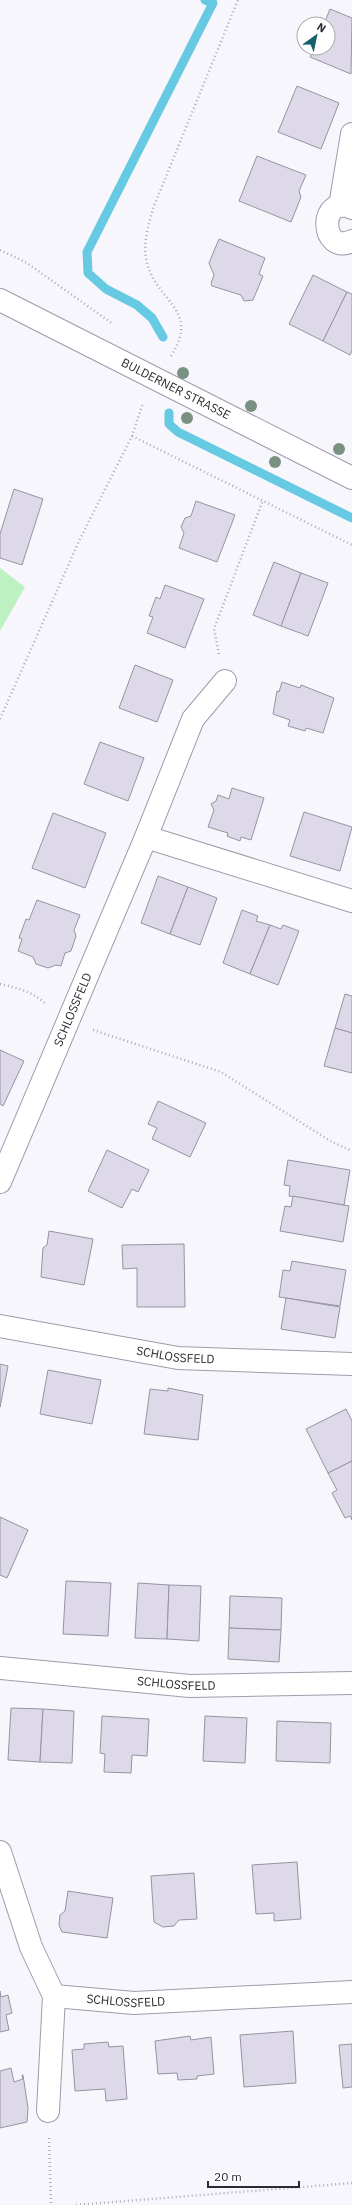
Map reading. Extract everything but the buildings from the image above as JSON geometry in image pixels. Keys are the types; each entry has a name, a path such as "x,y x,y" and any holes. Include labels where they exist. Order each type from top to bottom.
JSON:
{"street":[{"path":"352,134 346,207 332,210 326,225 328,232 333,239 340,242 352,241"},
{"name":"BULDERNER STRASSE","path":"0,300 352,478"},
{"name":"SCHLOSSFELD","path":"0,1182 146,837 193,719 225,681"},
{"path":"146,837 352,901"},
{"name":"SCHLOSSFELD","path":"0,1326 178,1358 352,1364"},
{"name":"SCHLOSSFELD","path":"0,1668 190,1686 352,1682"},
{"path":"0,1852 31,1946 54,1996 48,2111"},
{"name":"SCHLOSSFELD","path":"54,1996 134,2003 352,1992"}],"path":[{"path":"165,354 171,356 180,343 183,332 180,316 153,279 146,258 146,237 154,206 238,0"},
{"path":"0,250 27,264 114,326"},
{"path":"0,719 76,548 132,436 144,400"},
{"path":"132,436 352,545"},
{"path":"225,681 214,629 263,500"},
{"path":"0,984 38,996 67,1023 221,1072 332,1142 352,1150"},
{"path":"48,2111 51,2205"},
{"path":"76,2205 352,2183"}],"green space":[{"path":"0,568 25,587 0,631"}],"waterway":[{"path":"163,337 152,318 137,305 106,289 88,273 87,252 213,3 205,0"},
{"path":"169,413 169,424 178,432 352,518"}]}
